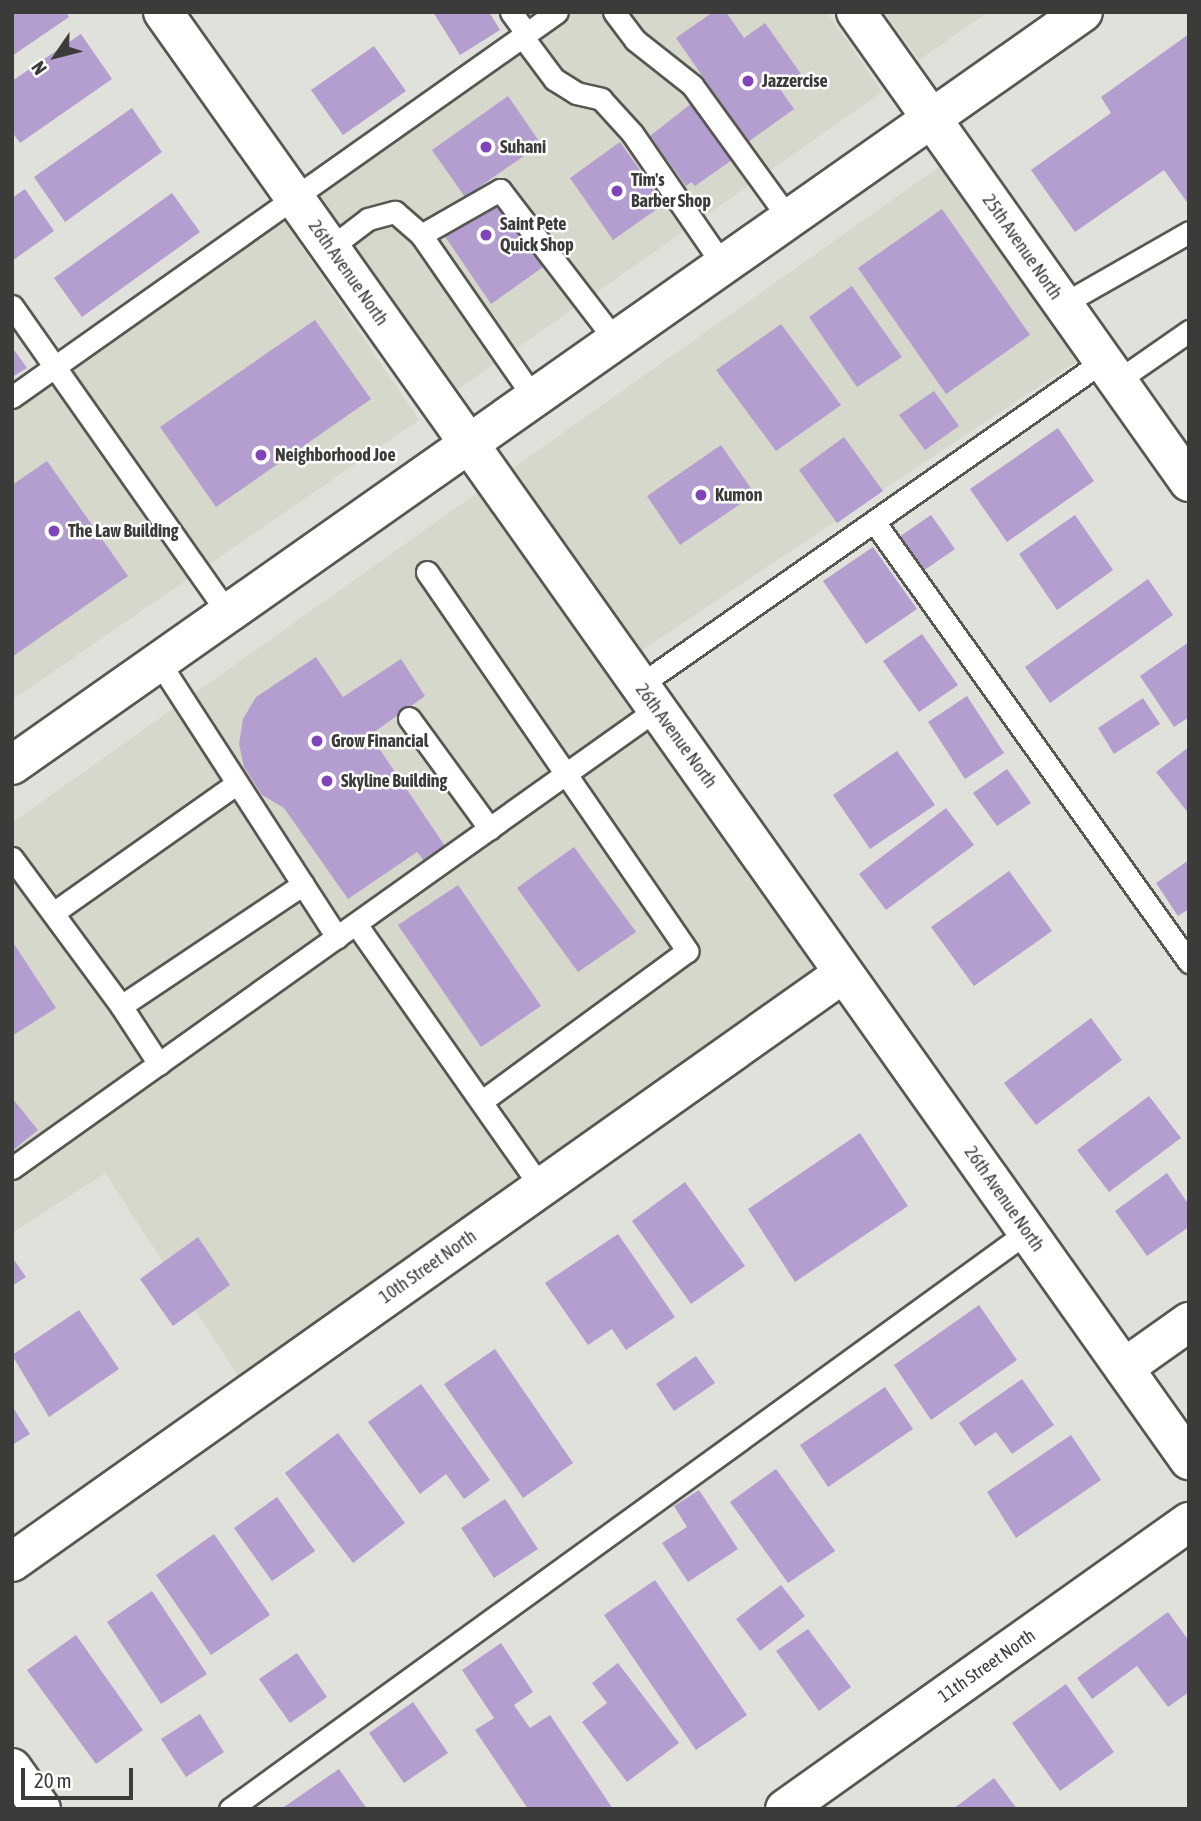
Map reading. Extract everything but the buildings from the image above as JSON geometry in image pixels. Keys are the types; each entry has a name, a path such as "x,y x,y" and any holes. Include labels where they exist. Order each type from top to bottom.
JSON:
{"street":[{"name":"26th Avenue North","path":"163,12 1189,1460"},
{"name":"25th Avenue North","path":"856,12 1189,482"},
{"path":"12,765 1083,12"},
{"name":"10th Street North","path":"12,1562 844,973"},
{"path":"1124,1368 1189,1322"},
{"name":"11th Street North","path":"785,1809 1189,1522"},
{"path":"12,1768 41,1809"}],"lane":[{"path":"511,12 554,79 576,93 601,99 632,133 723,265"},
{"path":"12,397 293,195 557,12"},
{"path":"614,12 635,40 692,85 789,219"},
{"path":"421,235 500,190 616,341"},
{"path":"330,248 368,219 395,212 421,235 534,398"},
{"path":"1063,304 1189,232"},
{"path":"12,306 228,613"},
{"path":"12,1168 564,776 648,697 875,523 1110,371 1189,331"},
{"path":"875,523 1189,962"},
{"path":"427,572 564,776 687,951 481,1102"},
{"path":"159,662 337,937"},
{"path":"409,718 490,829"},
{"path":"53,913 237,783"},
{"path":"12,858 121,1006 159,1064"},
{"path":"121,1006 303,884"},
{"path":"355,924 541,1187"},
{"path":"230,1809 1027,1232"}],"shaded area":[{"path":"554,12 827,12 882,92 453,393 310,181"},
{"path":"884,12 988,12 919,60"},
{"path":"939,167 1077,361 642,650 513,468"},
{"path":"274,206 419,420 12,700 12,386"},
{"path":"477,493 815,970 239,1377 105,1173 12,1233 12,823"}],"place":[{"name":"Jazzercise","path":"748,81"},
{"name":"Suhani","path":"486,147"},
{"name":"Tim's Barber Shop","path":"617,191"},
{"name":"Saint Pete Quick Shop","path":"486,235"},
{"name":"Neighborhood Joe","path":"261,455"},
{"name":"Kumon","path":"701,495"},
{"name":"The Law Building","path":"54,531"},
{"name":"Grow Financial","path":"317,741"},
{"name":"Skyline Building","path":"327,781"}]}
